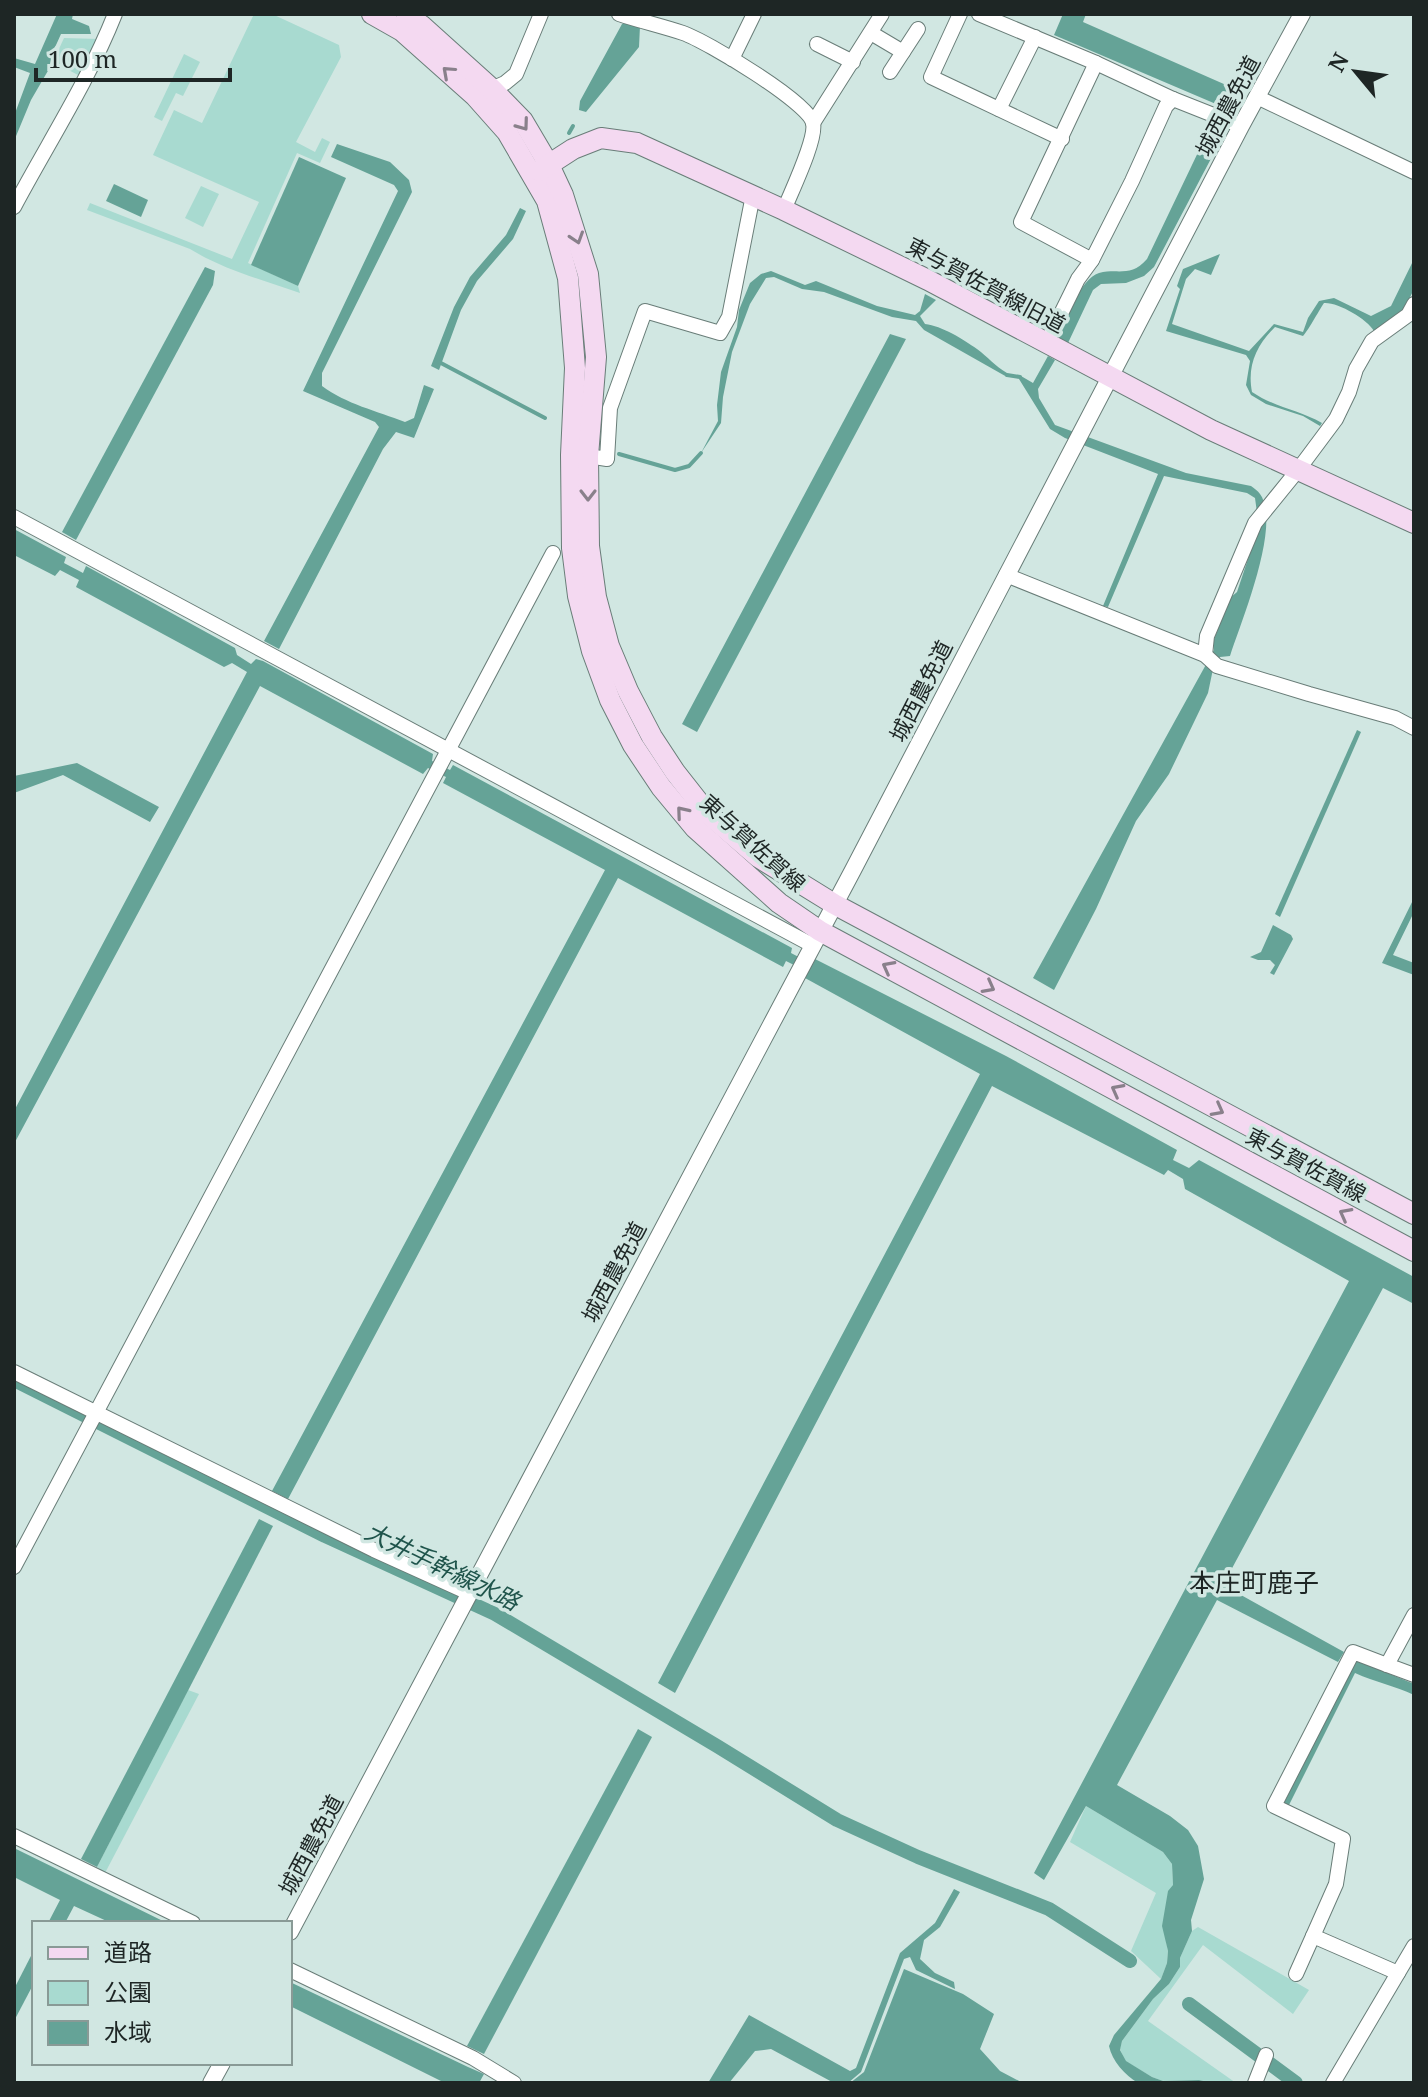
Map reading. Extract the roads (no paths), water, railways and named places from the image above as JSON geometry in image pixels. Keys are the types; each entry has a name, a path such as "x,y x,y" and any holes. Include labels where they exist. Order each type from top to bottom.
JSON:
{"main road":[{"name":"東与賀佐賀線","path":"372,14 402,31 523,121 541,170 568,278 575,368 571,455 572,548 578,596 592,651 610,700 633,745 661,787 695,828 779,903 809,951 1414,1251"},
{"name":"東与賀佐賀線","path":"406,14 421,25 484,92"},
{"name":"東与賀佐賀線旧道","path":"541,170 573,149 601,138 637,143 928,280 1211,430 1414,523"},
{"name":"東与賀佐賀線","path":"541,170 563,195 588,274 596,357 588,456 589,546 596,597 609,646 628,691 652,737 708,814 758,857 834,904 1414,1214"}],"street":[{"path":"14,207 65,119 115,14"},
{"path":"484,92 516,74 541,14"},
{"path":"732,59 754,14"},
{"path":"784,210 806,154 813,123 882,14"},
{"path":"960,14 931,77 1062,139"},
{"path":"979,14 1230,121"},
{"name":"城西農免道","path":"292,1928 1110,378 1230,121 1257,97 1302,14"},
{"path":"628,17 686,34 732,59 784,94 813,123"},
{"path":"890,72 918,29"},
{"path":"871,33 903,52"},
{"path":"999,109 1035,37"},
{"path":"817,44 853,62"},
{"path":"1092,260 1021,222 1096,63"},
{"path":"1257,97 1414,172"},
{"path":"1046,344 1132,181 1166,106 1173,99"},
{"path":"588,456 607,459 610,408 645,311 720,333 729,317 753,195"},
{"path":"1205,655 1207,636 1255,523 1336,419 1356,369 1372,341 1408,315 1414,304"},
{"path":"14,517 442,763 809,951"},
{"path":"14,1567 553,553"},
{"path":"1006,575 1205,655 1217,666 1395,718 1414,728"},
{"path":"14,1372 93,1418 360,1543 465,1600"},
{"path":"1387,1665 1414,1615"},
{"path":"1296,1974 1336,1884 1343,1839 1274,1806 1353,1652 1414,1675"},
{"path":"14,1836 189,1921"},
{"path":"1313,1936 1398,1973"},
{"path":"1333,2083 1414,1946"},
{"path":"292,1971 491,2077 514,2083"},
{"path":"1255,2083 1264,2060"},
{"path":"211,2083 221,2065"}],"water":[{"path":"57,14 73,14 72,19 89,26 91,34 61,34 49,69 31,100 14,141 14,116 30,73 14,67 14,58 35,64"},
{"path":"631,14 644,14 639,47 586,112 579,110 580,101 622,24 628,21"},
{"path":"1063,14 1086,14 1083,22 1242,92 1236,111 1231,110 1215,151 1154,267 1144,276 1126,283 1101,284 1093,290 1068,343 1057,338 1086,283 1099,273 1130,270 1147,259 1223,107 1054,35"},
{"path":"337,144 390,162 409,180 412,192 322,373 322,386 351,402 405,422 414,418 424,385 434,389 414,438 396,432 383,449 279,649 264,641 379,427 375,422 303,391 398,191 394,185 331,157"},
{"path":"299,157 346,178 298,286 251,265"},
{"path":"114,184 148,200 141,217 106,201"},
{"path":"520,208 526,211 513,239 477,281 461,310 439,370 431,366 454,307 470,277 506,235"},
{"path":"1220,254 1211,275 1195,269 1186,279 1172,324 1249,351 1274,324 1303,332 1319,301 1334,298 1371,316 1391,306 1414,259 1414,289 1402,314 1374,331 1352,312 1324,303 1303,336 1275,327 1258,349 1252,365 1252,392 1322,423 1320,426 1251,395 1246,385 1250,361 1246,355 1166,331 1183,269"},
{"path":"205,267 215,271 213,285 76,540 62,532"},
{"path":"771,271 805,285 816,281 877,306 915,315 920,311 925,294 936,300 920,316 925,324 965,341 1007,373 1007,377 924,330 916,321 892,317 774,277 766,278 750,304 732,352 721,423 701,453 718,421 721,372 737,327 739,310 750,283"},
{"path":"890,334 906,339 697,732 682,724"},
{"path":"1048,356 1055,360 1038,389 1039,398 1055,425 1186,473 1251,486 1260,494 1265,508 1266,527 1257,574 1230,656 1220,657 1213,669 1208,693 1169,774 1136,821 1096,909 1054,990 1033,978 1214,650 1213,642 1230,598 1237,592 1259,527 1255,498 1247,493 1164,476 1108,607 1103,606 1158,474 1065,438 1050,429 1019,379 1021,376 1033,383"},
{"path":"14,529 66,557 64,563 83,573 86,566 235,648 237,655 251,664 256,659 263,661 433,754 432,761 450,770 453,765 792,948 791,953 812,964 815,959 1006,1056 1177,1150 1173,1160 1189,1168 1199,1160 1414,1277 1414,1304 1383,1288 1223,1585 1344,1652 1338,1662 1217,1600 1117,1785 1188,1830 1198,1846 1204,1879 1180,1967 1122,2041 1120,2050 1126,2061 1163,2081 1199,2080 1212,2083 1138,2083 1120,2067 1109,2046 1114,2035 1161,1979 1167,1963 1168,1951 1162,1926 1168,1891 1173,1885 1172,1864 1163,1852 1086,1806 1044,1880 1034,1873 1349,1281 1185,1189 1183,1179 1168,1170 1164,1175 992,1086 675,1693 658,1683 980,1074 805,978 808,972 786,961 783,967 618,878 288,1499 272,1491 605,870 443,783 446,777 428,768 423,774 260,686 14,1144 14,1111 247,672 232,663 224,667 76,587 79,580 60,570 55,576 14,555"},
{"path":"1357,730 1361,732 1280,917 1275,914"},
{"path":"77,763 159,807 150,822 63,775 14,793 14,776"},
{"path":"1414,898 1414,912 1393,955 1414,963 1414,975 1382,963"},
{"path":"1273,925 1293,939 1274,975 1270,973 1275,965 1270,960 1250,957 1261,952"},
{"path":"259,1519 273,1526 97,1867 81,1859"},
{"path":"1356,1660 1414,1684 1414,1695 1355,1673 1289,1805 1284,1803"},
{"path":"638,1729 652,1737 484,2054 467,2046"},
{"path":"14,1848 163,1921 107,1921 74,1906 66,1921 49,1921 60,1900 14,1877"},
{"path":"954,1889 960,1892 940,1927 924,1940 920,1959 935,1973 954,1982 955,1989 916,1970 910,1957 904,1959 861,2072 848,2083 834,2083 771,2049 755,2051 729,2083 708,2083 749,2015 850,2071 856,2068 900,1953 935,1923"},
{"path":"32,1954 32,1987 14,2021 14,1989"},
{"path":"904,1969 963,1994 994,2014 980,2049 1000,2071 1023,2083 850,2083 864,2072"},
{"path":"292,1983 484,2074 479,2083 445,2083 292,2007"}],"waterway":[{"path":"569,133 573,126"},
{"path":"439,362 545,418"},
{"path":"1007,375 1020,377"},
{"path":"619,454 675,470 689,466 701,453"},
{"name":"大井手幹線水路","path":"14,1380 325,1536 495,1614 837,1820 918,1857 1049,1909 1130,1961"},
{"name":"大井手幹線水路","path":"1189,2004 1296,2083"}],"district":[{"name":"本庄町鹿子","path":"1254,1583"}]}
